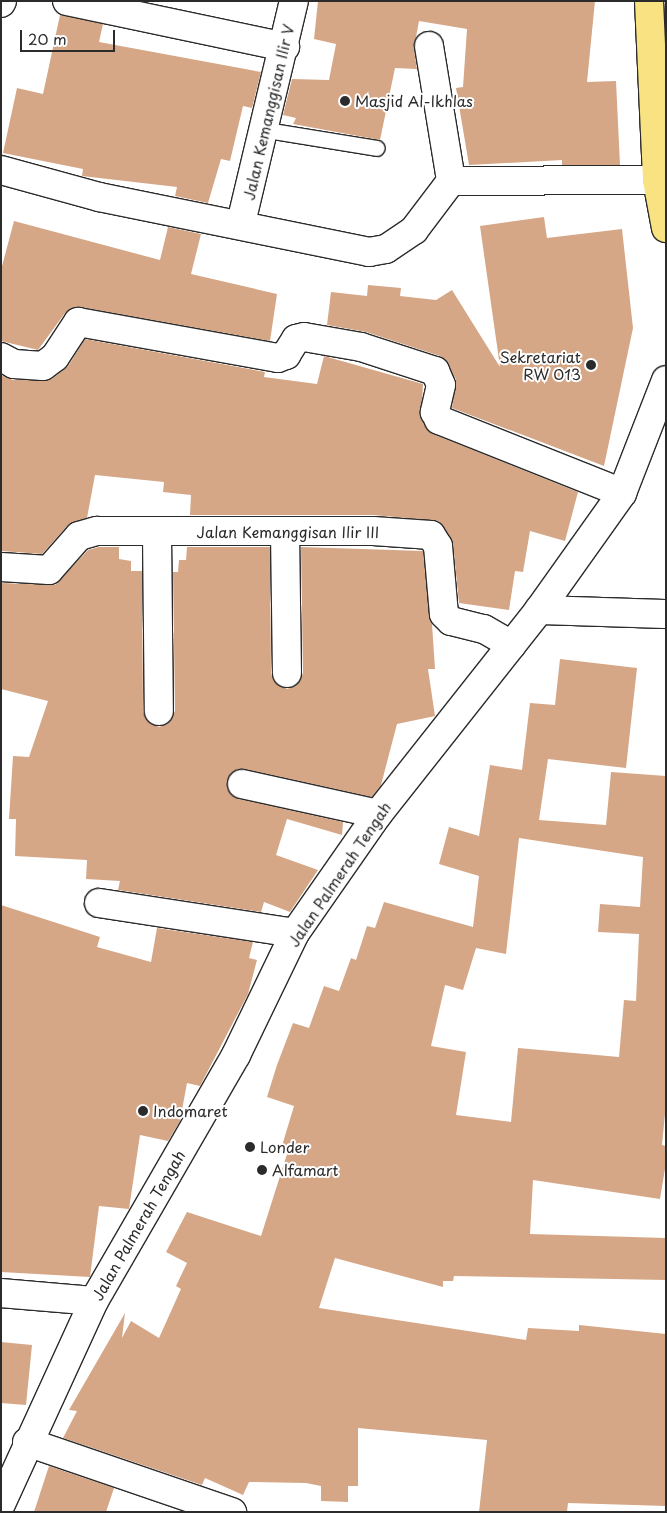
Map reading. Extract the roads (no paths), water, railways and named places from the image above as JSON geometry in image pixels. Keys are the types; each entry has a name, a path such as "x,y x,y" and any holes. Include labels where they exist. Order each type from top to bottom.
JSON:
{"main road":[{"path":"649,1 666,228"}],"street":[{"path":"67,1 285,47"},
{"name":"Jalan Kemanggisan Ilir V","path":"241,223 266,130 294,1"},
{"path":"1,170 99,196 241,223 349,249 386,249 414,230 451,181 429,46"},
{"path":"451,181 661,180"},
{"path":"1,357 14,364 43,366 55,357 78,322 278,358 286,355 296,339 304,337 361,347 435,371 441,385 436,412 439,420 622,493"},
{"name":"Jalan Palmerah Tengah","path":"1,1504 26,1442 94,1301 236,1055 295,933 378,814 539,610 622,493 666,380"},
{"name":"Jalan Kemanggisan Ilir III","path":"1,567 49,570 79,536 97,531 157,534 285,532 431,535 438,546 444,614 451,621 484,629 512,645"},
{"path":"285,532 287,673"},
{"path":"157,534 159,711"},
{"path":"539,610 666,614"},
{"path":"242,784 378,814"},
{"path":"99,903 295,933"},
{"path":"1,1293 94,1301"},
{"path":"26,1442 232,1512"}],"lane":[{"path":"266,130 377,148"}],"place":[{"name":"Masjid Al-Ikhlas","path":"345,101"},
{"name":"Sekretariat RW 013","path":"591,365"},
{"name":"Indomaret","path":"143,1111"},
{"name":"Londer","path":"250,1147"},
{"name":"Alfamart","path":"262,1170"}]}
